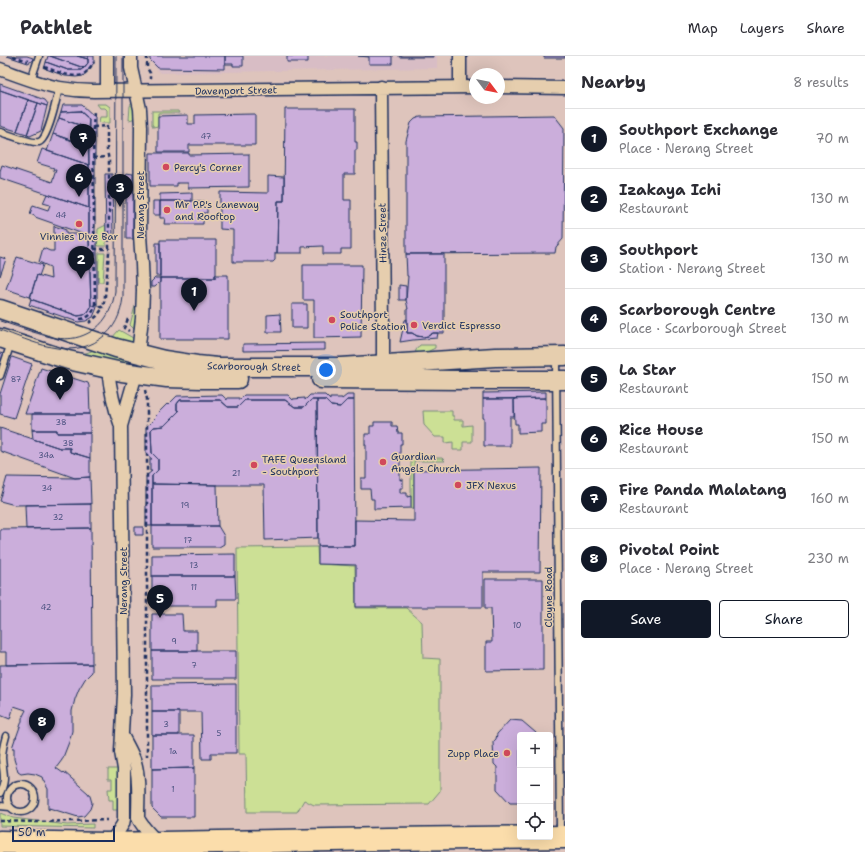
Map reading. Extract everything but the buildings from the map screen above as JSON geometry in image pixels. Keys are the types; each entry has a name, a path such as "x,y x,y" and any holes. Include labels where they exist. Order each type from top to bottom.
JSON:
{"highway":[{"path":"0,842 110,844 562,837"}],"main road":[{"name":"Scarborough Street","path":"0,309 116,348 181,363 217,367 341,367 466,380 561,380"},
{"name":"Scarborough Street","path":"6,340 68,360 108,369 141,375 194,379 382,371 495,357 561,356"}],"street":[{"path":"107,56 108,91"},
{"name":"Nerang Street","path":"131,56 131,68 140,109 141,127 140,235 143,290 138,354"},
{"path":"460,56 460,86"},
{"name":"Davenport Street","path":"0,69 59,88 80,90 135,91 469,87"},
{"path":"505,87 565,88"},
{"name":"Hinze Street","path":"381,88 382,371"},
{"name":"Nerang Street","path":"108,369 112,395 121,426 124,694 121,752 124,769 124,819 123,824 110,844"},
{"name":"Nerang Street","path":"121,426 141,375"},
{"name":"Nerang Street","path":"122,735 136,766 138,779 138,818 144,828 158,843"}],"lane":[{"path":"31,80 39,56"},
{"path":"0,132 32,142 41,141 46,136 59,88"},
{"path":"0,376 6,340"},
{"name":"Cloyne Road","path":"561,356 562,837"},
{"path":"0,793 4,785 5,776 2,749 6,736"},
{"path":"0,806 10,807 18,812 31,808 35,800 33,791 30,787 21,784 12,786 7,797 10,807"}],"path":[{"path":"13,56 66,75 78,76 83,75 94,62"},
{"path":"147,56 147,68 150,73 150,79"},
{"path":"80,324 82,319 86,318 92,312 95,303 93,158 94,110"},
{"path":"82,319 89,324 103,308 109,249 109,174 107,126 93,127"},
{"path":"93,158 108,157"},
{"path":"94,249 109,249"},
{"path":"95,303 103,308"},
{"path":"141,375 147,399 147,762"},
{"path":"0,821 36,822 107,820"}],"shaded area":[{"path":"150,56 437,56 437,68 160,73 150,61"}],"green space":[{"path":"133,101 136,118 129,120 130,106"},
{"path":"97,104 106,104 110,107 110,123 99,122 100,117 107,117 107,110 105,108 100,108"},
{"path":"152,111 178,111 179,113 158,113 158,126 153,127"},
{"path":"106,225 106,246 99,246 97,245 98,229"},
{"path":"99,253 105,253 103,282 98,282"},
{"path":"135,306 137,307 135,330 130,325"},
{"path":"119,330 133,338 132,343 111,339"},
{"path":"420,345 435,345 435,348 421,355 415,355 416,350"},
{"path":"100,347 142,360 140,370 77,354 86,353"},
{"path":"423,411 452,411 454,420 463,420 463,426 472,425 472,442 463,442 463,450 453,450 453,442 445,443 445,437 435,437 424,425"},
{"path":"411,458 442,458 445,461 414,461 414,508 411,508"},
{"path":"317,547 318,564 355,566 356,608 406,608 422,622 423,658 440,659 440,791 429,804 314,805 304,800 297,812 247,812 246,754 239,754 237,548"},
{"path":"108,769 118,769 118,810 113,810 113,800 109,800 108,789 112,789 112,779 108,779"},
{"path":"0,813 13,818 67,825 93,824 93,828 0,826"}],"tram line":[{"path":"0,321 49,337 64,339 72,338 87,334 95,329 106,317 111,307 115,291 116,56"},
{"path":"0,330 50,347 63,349 76,348 88,345 100,339 110,331 119,315 123,297 123,56"}],"place":[{"name":"Fire Panda Malatang","path":"83,157"},
{"name":"Percy's Corner","path":"166,167"},
{"name":"Rice House","path":"79,197"},
{"name":"Southport","path":"120,207"},
{"name":"Mr P.P.'s Laneway and Rooftop","path":"167,210"},
{"name":"Vinnies Dive Bar","path":"79,224"},
{"name":"Izakaya Ichi","path":"81,279"},
{"name":"Southport Exchange","path":"194,311"},
{"name":"Southport Police Station","path":"332,320"},
{"name":"Verdict Espresso","path":"414,325"},
{"name":"Scarborough Centre","path":"60,400"},
{"name":"Guardian Angels Church","path":"383,462"},
{"name":"TAFE Queensland - Southport","path":"254,465"},
{"name":"JFX Nexus","path":"458,485"},
{"name":"La Star","path":"160,618"},
{"name":"Pivotal Point","path":"42,741"},
{"name":"Zupp Place","path":"507,753"}]}
